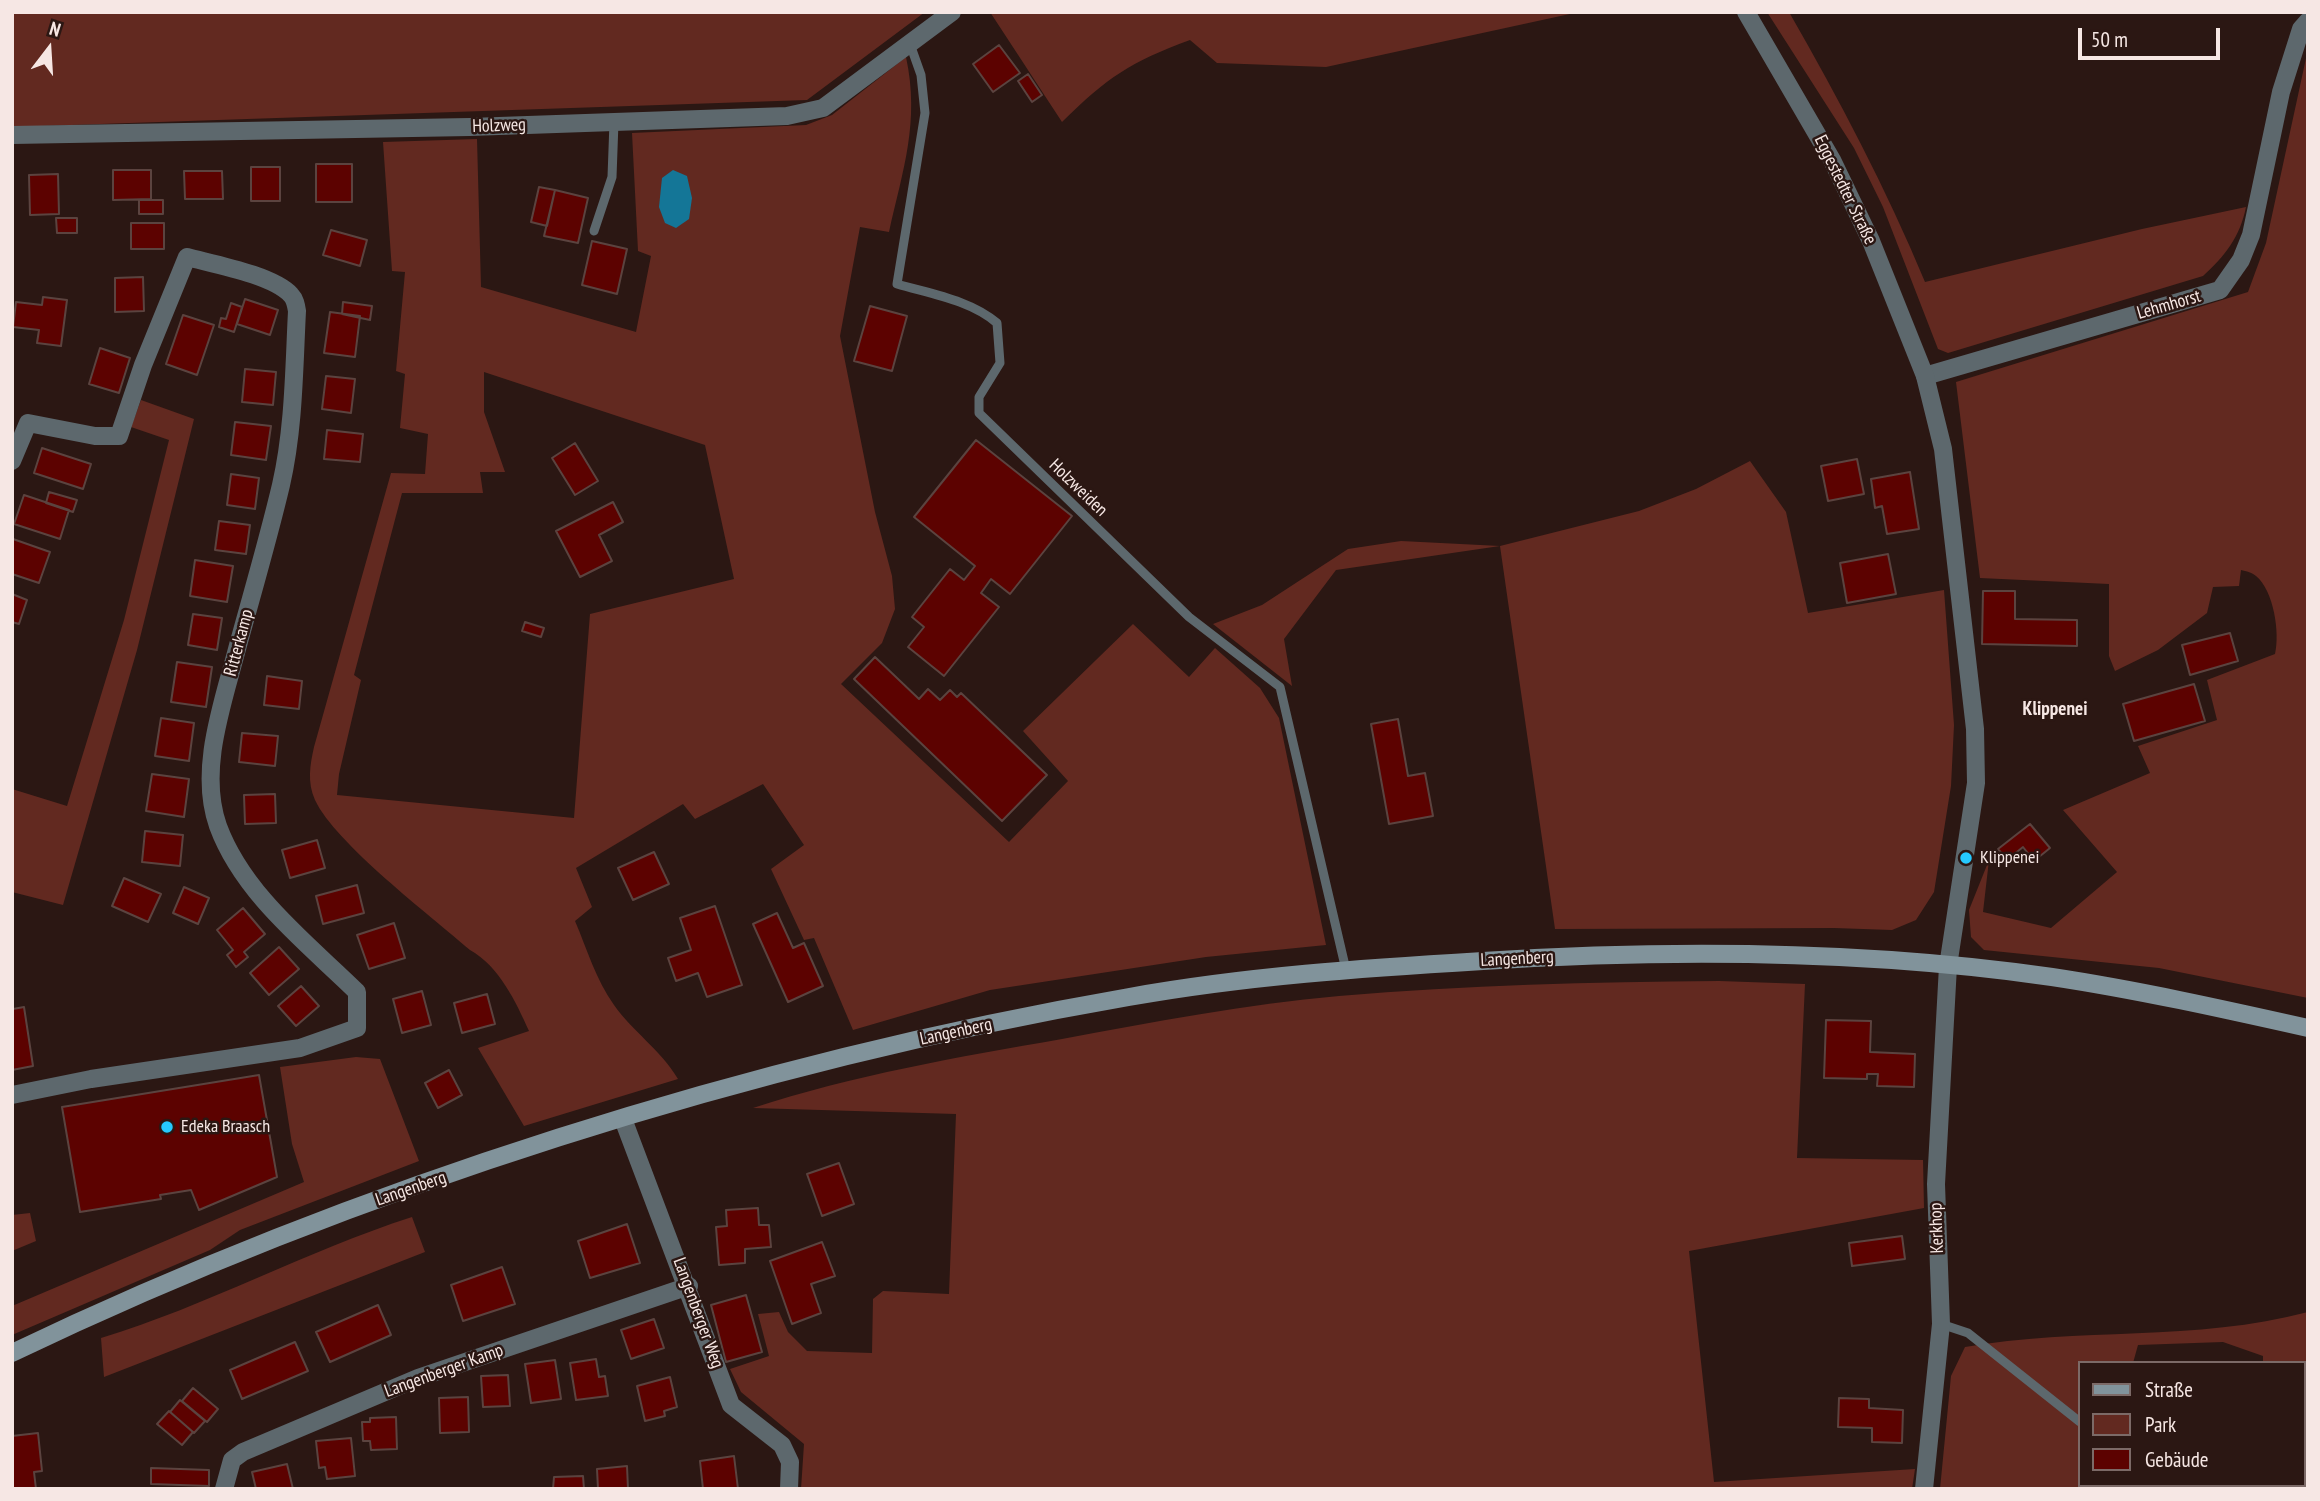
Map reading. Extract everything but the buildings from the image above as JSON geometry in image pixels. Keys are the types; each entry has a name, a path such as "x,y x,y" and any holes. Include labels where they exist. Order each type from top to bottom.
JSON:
{"main road":[{"name":"Langenberg","path":"12,1353 266,1244 389,1196 623,1119 911,1042 1132,996 1346,970 1665,953 1746,954 1948,966 2048,977 2152,994 2308,1028"}],"street":[{"name":"Holzweg","path":"12,135 786,116 823,108 953,12"},
{"name":"Eggestedter Straße","path":"1746,12 1832,160 1871,242 1925,376"},
{"name":"Lehmhorst","path":"1925,376 2220,290 2241,260 2251,235 2281,92 2301,29 2308,21"},
{"name":"Ritterkamp","path":"12,461 27,423 95,436 119,436 148,353 187,257 269,283 294,297 297,311 290,431 281,484 216,729 213,800 218,826 247,878 267,904 357,992 357,1028 300,1048 91,1079 12,1094"},
{"path":"1925,376 1943,449 1953,516 1975,729 1976,783 1948,966"},
{"name":"Kerkhop","path":"1924,1489 1941,1324 1936,1184 1948,966"},
{"name":"Langenberger Weg","path":"623,1119 689,1286 731,1405 782,1446 790,1462 789,1489"},
{"name":"Langenberger Kamp","path":"224,1489 232,1460 243,1452 418,1378 689,1286"}],"lane":[{"name":"Holzweiden","path":"910,44 921,75 925,113 897,284 961,303 986,313 997,323 1000,363 979,397 979,413 1189,617 1280,687 1346,970"},
{"path":"594,231 612,177 614,122"},
{"path":"1941,1324 1968,1333 2078,1420"}],"green space":[{"path":"12,12 925,12 807,100 12,127"},
{"path":"990,12 1579,12 1326,67 1217,63 1190,40 1121,72 1062,122"},
{"path":"1767,12 1789,12 1862,145 1925,282 2142,229 2246,207 2236,237 2203,276 1948,353 1938,349 1883,207 1854,148"},
{"path":"2308,49 2308,998 2159,968 1984,950 1971,937 1969,910 1989,860 1983,912 2051,928 2117,872 2063,810 2150,773 2138,746 2217,720 2207,680 2275,654 2277,635 2267,592 2255,575 2241,570 2239,586 2213,587 2207,613 2158,650 2115,671 2109,656 2109,584 1980,578 1956,382 2248,292 2266,243"},
{"path":"906,57 911,103 908,145 889,232 860,227 840,336 875,512 892,576 895,609 882,643 841,684 1009,842 1068,781 1023,731 1133,624 1189,677 1215,648 1260,688 1279,718 1326,945 1206,957 990,990 853,1030 814,938 804,940 771,869 804,845 763,784 695,819 683,804 576,868 592,907 575,921 597,975 621,1015 663,1059 678,1079 524,1126 478,1048 529,1031 505,986 490,965 385,878 342,837 315,800 311,787 310,767 314,747 391,473 425,474 428,434 400,428 405,374 396,371 405,272 392,271 383,142 477,139 481,287 636,332 651,256 638,251 632,133 806,125 832,115","holes":["484,372 705,445 734,579 590,614 574,818 337,795 339,774 361,680 354,675 402,493 483,493 480,472 505,472 484,412"]},
{"path":"141,400 194,419 137,650 63,905 12,892 12,789 67,806 124,620 169,440 131,427"},
{"path":"1750,461 1786,512 1808,613 1944,590 1954,725 1951,786 1934,892 1916,920 1892,930 1555,929 1500,546 1639,511 1696,489"},
{"path":"1401,541 1500,546 1336,570 1284,639 1292,686 1213,624 1262,605 1348,549"},
{"path":"1719,981 1805,984 1797,1158 1923,1160 1924,1208 1689,1251 1714,1482 1915,1469 1912,1489 801,1489 804,1444 741,1392 730,1369 769,1356 758,1314 779,1312 788,1332 807,1351 872,1353 873,1299 883,1291 949,1294 956,1114 753,1108 868,1076 945,1060 1269,1004 1387,992 1482,987"},
{"path":"356,1057 380,1059 419,1161 240,1230 210,1250 12,1335 12,1306 304,1182 292,1144 280,1067"},
{"path":"30,1213 36,1241 12,1251 12,1215"},
{"path":"412,1217 425,1252 104,1377 101,1338 179,1310"},
{"path":"2308,1312 2308,1451 2306,1361 2263,1361 2263,1356 2223,1342 2138,1345 2134,1361 2078,1361 2078,1487 2139,1489 1940,1489 1951,1376 1965,1347 2051,1337 2180,1331 2266,1321"}],"water":[{"path":"673,170 687,176 692,198 689,219 676,228 665,223 659,207 662,178"}],"place":[{"name":"Klippenei","path":"1966,858"},
{"name":"Edeka Braasch","path":"167,1127"}],"district":[{"name":"Klippenei","path":"2055,710"}]}
